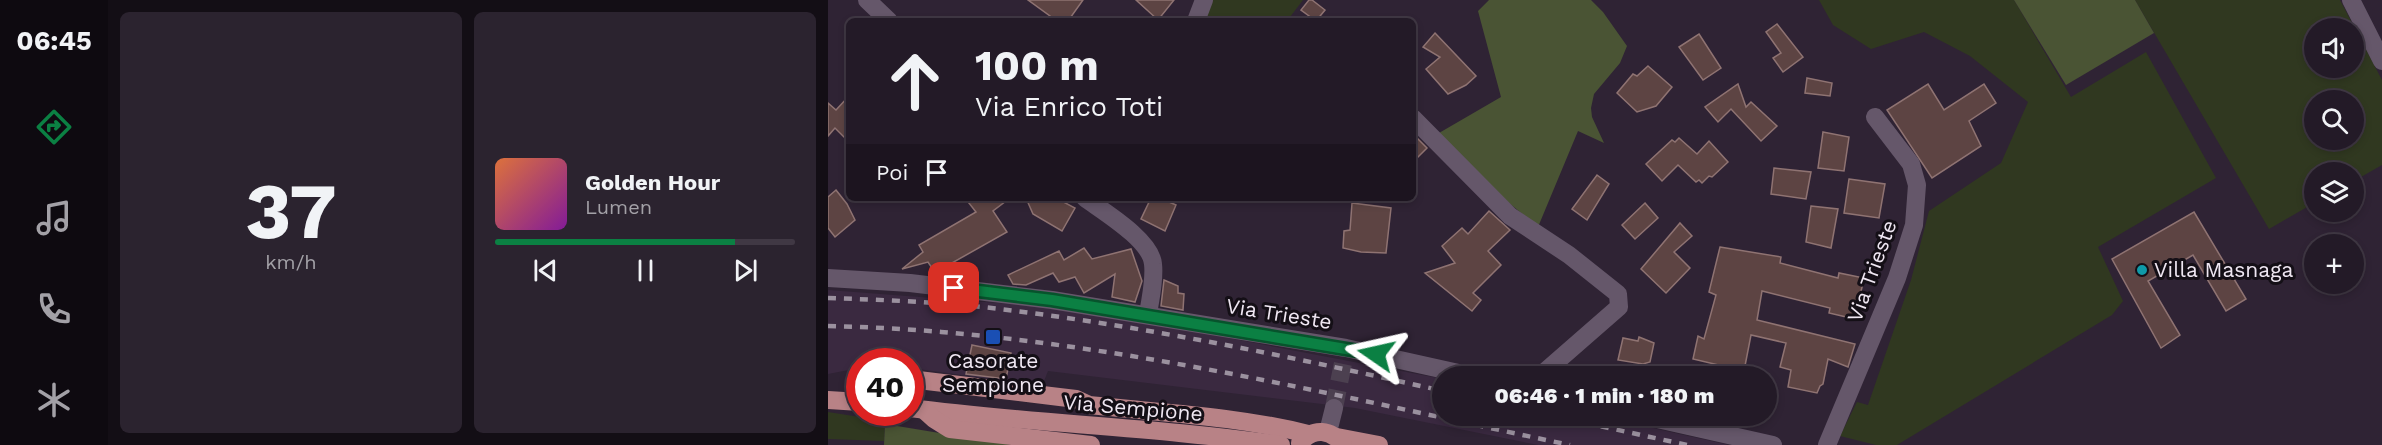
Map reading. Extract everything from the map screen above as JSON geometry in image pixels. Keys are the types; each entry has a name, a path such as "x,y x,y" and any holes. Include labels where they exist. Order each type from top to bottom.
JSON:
{"main road":[{"path":"924,381 1076,399 1089,405 1283,428 1304,440 1318,431 1336,438 1379,445"},
{"name":"Via Sempione","path":"924,410 1281,445"},
{"path":"924,413 950,429 1091,445"}],"street":[{"path":"867,0 886,18"},
{"path":"1197,18 1204,0"},
{"path":"2351,0 2382,61"},
{"name":"Via Trieste","path":"1827,445 1897,278 1914,225 1917,185 1911,164 1875,117"},
{"path":"1416,121 1510,216 1569,255 1618,294 1619,307 1551,366"},
{"path":"1089,201 1144,243 1154,262 1148,315"},
{"name":"Via Trieste","path":"828,278 954,288 1148,315 1432,369"},
{"path":"1334,408 1336,438"},
{"path":"1688,426 1773,445"}],"shaded area":[{"path":"828,290 1038,306 1187,330 1432,377 1432,424 1355,408 1048,371 1042,386 924,370 924,348 846,348 846,371 828,374"},
{"path":"1444,426 1644,426 1729,445 1538,445"}],"green space":[{"path":"1210,0 1303,0 1289,18 1203,18"},
{"path":"1489,0 1591,0 1603,12 1627,46 1620,63 1594,94 1592,117 1604,143 1578,131 1538,227 1491,188 1439,133 1501,97 1478,11"},
{"path":"1819,0 2014,0 2071,97 2146,52 2216,178 2098,247 2123,301 2112,315 1897,445 1876,445 1840,436 1857,402 1868,405 1911,280 1929,211 2001,163 2028,102 1970,56 1924,32 1871,49 1833,25"},
{"path":"2014,0 2135,0 2154,33 2066,85"},
{"path":"2135,0 2340,0 2349,18 2304,18 2304,78 2364,78 2364,46 2382,80 2382,165 2364,175 2364,162 2304,162 2304,209 2269,229"},
{"path":"828,412 846,415 846,426 885,426 884,441 828,439"},
{"path":"885,426 897,426 1012,445 884,445"}],"building":[{"path":"1028,0 1083,0 1070,18 1053,18"},
{"path":"1136,0 1174,0 1160,18 1156,18"},
{"path":"1309,0 1312,0 1325,10 1318,18 1312,18 1301,10"},
{"path":"1777,24 1803,57 1783,72 1773,58 1781,53 1766,32"},
{"path":"1435,33 1476,76 1466,85 1448,94 1426,69 1440,57 1423,47"},
{"path":"1699,34 1721,68 1703,80 1679,47"},
{"path":"1648,66 1672,87 1656,106 1637,112 1617,93 1633,74 1637,76"},
{"path":"1807,78 1832,83 1830,96 1805,93"},
{"path":"1738,84 1746,107 1751,102 1777,126 1761,141 1731,109 1718,122 1705,107"},
{"path":"1928,84 1944,110 1984,84 1996,103 1969,121 1981,146 1932,178 1887,110"},
{"path":"846,99 846,139 835,128 828,136 828,103 836,110"},
{"path":"1823,132 1849,137 1844,171 1818,168"},
{"path":"1416,137 1427,148 1416,159"},
{"path":"1679,138 1697,154 1709,141 1728,162 1702,183 1699,180 1696,182 1678,165 1662,181 1646,164 1672,140 1675,142"},
{"path":"1774,168 1811,172 1806,199 1771,194"},
{"path":"1597,175 1609,184 1587,220 1572,209"},
{"path":"1849,179 1885,184 1879,218 1844,213"},
{"path":"836,190 847,204 855,220 835,237 828,228 828,197"},
{"path":"967,201 1006,201 993,211 1007,232 943,268 934,271 928,262 902,269 923,252 919,245 976,212"},
{"path":"1027,201 1062,201 1075,208 1062,231 1033,214"},
{"path":"1150,201 1167,201 1176,205 1165,231 1141,219"},
{"path":"1352,203 1391,208 1386,253 1361,252 1343,248 1344,231 1350,230"},
{"path":"1645,203 1658,218 1635,239 1622,225"},
{"path":"1811,206 1838,209 1831,248 1806,242"},
{"path":"1489,211 1510,230 1488,251 1501,265 1473,293 1481,300 1472,311 1425,273 1455,263 1442,246 1462,228 1468,234"},
{"name":"Villa Masnaga","path":"2194,212 2246,299 2226,311 2193,255 2148,281 2180,335 2161,348 2112,259"},
{"path":"1680,223 1692,236 1674,252 1690,268 1666,293 1641,269"},
{"path":"1720,247 1781,257 1780,263 1838,278 1839,273 1864,278 1855,319 1829,313 1830,308 1762,291 1757,320 1855,344 1848,367 1828,359 1823,384 1817,393 1788,387 1791,370 1780,367 1786,343 1751,335 1745,366 1723,366 1693,359 1698,336 1704,339 1716,295 1709,292"},
{"path":"1084,248 1092,259 1131,249 1142,281 1135,302 1112,297 1115,274 1084,293 1075,277 1059,282 1053,273 1026,285 1013,284 1008,275 1059,251 1064,260"},
{"path":"1164,280 1178,286 1178,293 1184,294 1183,310 1161,306"},
{"path":"1639,337 1654,343 1650,362 1643,364 1618,360 1623,338 1638,341"},
{"path":"972,345 1011,353 1006,379 966,374"}],"tunnel":[{"path":"1334,408 1344,358"}],"railway":[{"path":"828,298 957,305 1056,316 1223,344 1432,389"},
{"path":"828,326 922,330 1109,352 1294,386 1570,445"},
{"path":"1600,426 1687,445"}],"place":[{"name":"Villa Masnaga","path":"2142,270"},
{"name":"Casorate Sempione","path":"993,337"}],"route":[{"path":"954,288 1052,300 1376,354"}]}
